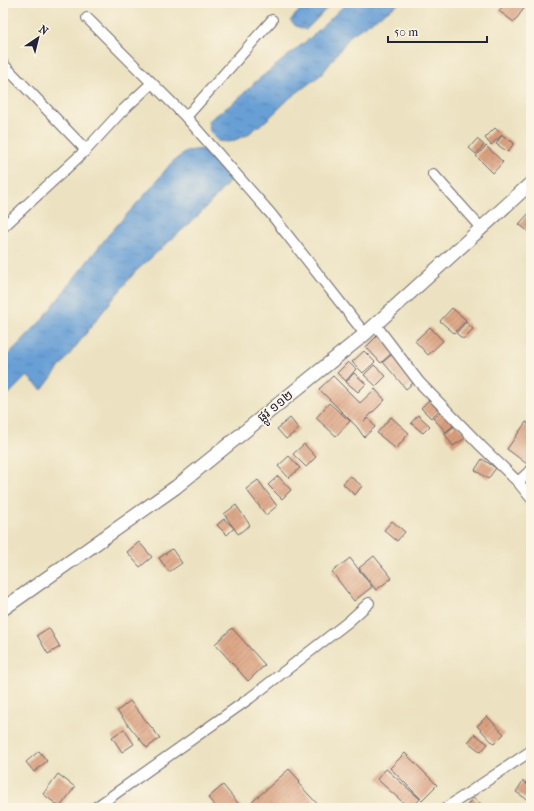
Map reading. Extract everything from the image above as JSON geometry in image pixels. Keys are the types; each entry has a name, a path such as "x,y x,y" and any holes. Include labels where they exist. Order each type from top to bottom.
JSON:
{"street":[{"path":"87,18 186,117 271,214 365,334"},
{"path":"186,117 272,20"},
{"path":"3,64 86,150"},
{"path":"3,227 86,150 120,113 152,83"},
{"path":"433,174 481,228"},
{"name":"ផ្លូវ ១១២","path":"3,608 176,487 365,334 531,183"},
{"path":"375,324 419,382 518,482 531,498"},
{"path":"518,482 531,470"},
{"path":"95,808 250,698 348,622 369,603"},
{"path":"446,808 531,750"}],"water":[{"path":"306,3 332,3 306,30 296,26 290,21"},
{"path":"347,3 400,3 351,35 322,74 291,97 268,119 247,135 230,142 218,141 210,131 208,121 236,101 254,83 310,38"},
{"path":"203,149 231,180 200,214 135,272 42,390 27,376 3,400 3,360 43,319 110,233 151,188 172,162 187,151"}],"building":[{"path":"505,3 519,3 525,7 514,22 499,11"},
{"path":"495,128 502,135 491,145 485,138"},
{"path":"502,135 514,143 508,152 496,144"},
{"path":"477,139 484,145 476,154 469,148"},
{"path":"486,146 503,162 493,173 476,156"},
{"path":"531,211 531,234 519,224"},
{"path":"452,308 466,320 454,333 440,321"},
{"path":"466,322 473,329 463,339 456,333"},
{"path":"430,327 443,341 428,355 415,341"},
{"path":"379,334 395,350 381,363 366,347"},
{"path":"364,351 375,362 363,373 352,362"},
{"path":"396,351 419,378 406,389 383,362"},
{"path":"348,362 356,369 346,381 337,373"},
{"path":"374,365 386,376 376,386 364,375"},
{"path":"354,373 366,384 358,392 346,382"},
{"path":"333,376 360,403 375,389 385,400 364,421 368,418 375,427 364,437 357,427 319,389"},
{"path":"434,395 444,406 431,418 421,408"},
{"path":"329,403 350,421 336,436 316,418"},
{"path":"446,407 458,421 446,432 433,418"},
{"path":"418,415 430,426 423,433 411,423"},
{"path":"391,417 409,433 396,449 377,433"},
{"path":"290,418 299,429 286,439 277,429"},
{"path":"526,422 531,425 531,459 527,464 507,449"},
{"path":"458,424 467,437 453,446 444,433"},
{"path":"304,444 316,457 306,467 293,454"},
{"path":"289,456 300,468 289,478 278,466"},
{"path":"482,459 496,468 488,479 475,470"},
{"path":"278,476 291,490 282,499 268,485"},
{"path":"350,476 362,486 355,495 343,484"},
{"path":"258,480 277,506 266,515 246,489"},
{"path":"236,505 250,525 238,534 224,514"},
{"path":"224,519 234,528 227,535 217,525"},
{"path":"392,521 405,532 397,541 384,530"},
{"path":"139,542 152,557 140,567 127,552"},
{"path":"172,549 182,563 169,572 159,558"},
{"path":"374,556 392,578 376,590 359,568"},
{"path":"350,558 372,587 354,601 332,572"},
{"path":"49,628 60,647 48,654 37,635"},
{"path":"232,628 265,665 248,681 215,644"},
{"path":"130,701 160,738 147,748 117,711"},
{"path":"487,716 504,734 494,744 477,726"},
{"path":"124,729 134,744 122,752 112,737"},
{"path":"475,734 488,744 481,752 468,742"},
{"path":"39,751 47,761 34,772 26,762"},
{"path":"405,753 437,785 422,800 390,768"},
{"path":"289,769 300,781 298,783 321,808 256,808 251,803"},
{"path":"386,769 420,799 412,808 409,808 377,779"},
{"path":"58,774 75,787 60,807 43,794"},
{"path":"523,781 531,787 531,802 516,792"},
{"path":"223,785 242,808 217,808 208,798"},
{"path":"473,798 484,806 483,808 465,808"}]}
